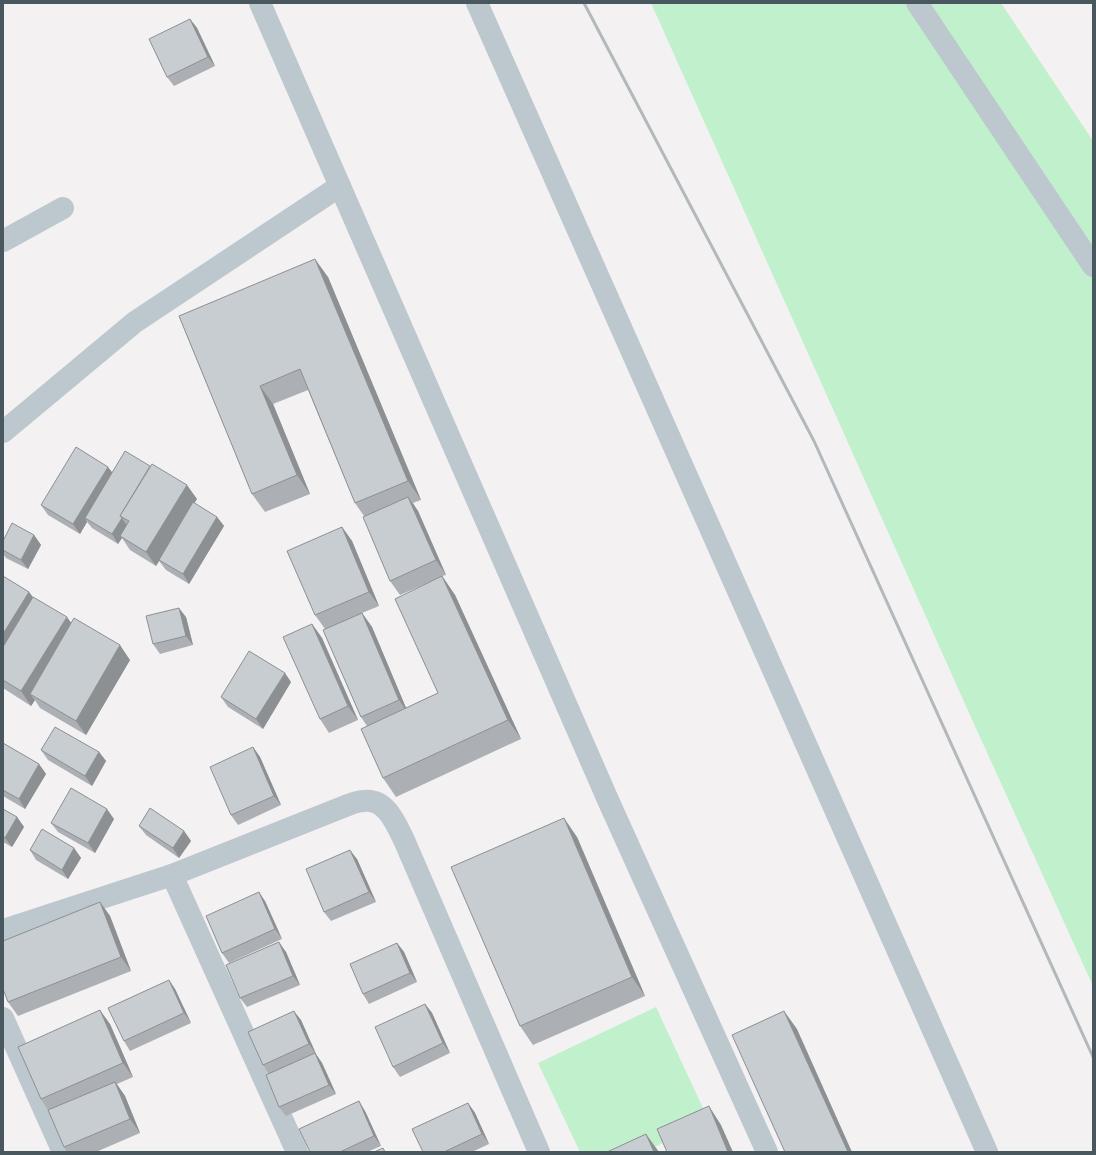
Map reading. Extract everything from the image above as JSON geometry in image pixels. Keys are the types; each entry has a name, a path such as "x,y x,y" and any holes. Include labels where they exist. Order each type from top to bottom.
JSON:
{"street":[{"path":"260,3 608,800 767,1152"},
{"path":"477,3 987,1152"},
{"path":"917,3 1093,266"},
{"path":"3,432 135,322 340,186"},
{"path":"3,241 63,208"},
{"path":"3,930 172,875 348,805 365,800 381,804 391,815 404,840 539,1152"},
{"path":"172,875 297,1152"},
{"path":"3,1018 63,1152"}],"green space":[{"path":"651,3 1001,3 1093,141 1093,986 970,715"},
{"path":"656,1007 709,1121 644,1152 580,1152 538,1063"}],"building":[{"path":"190,19 208,57 167,77 149,39"},
{"path":"315,259 408,481 355,503 300,369 260,386 297,475 252,494 179,316"},
{"path":"76,447 108,467 73,524 41,505"},
{"path":"125,451 150,466 120,516 122,518 112,534 85,518"},
{"path":"152,464 187,485 146,552 120,536 129,521 120,516"},
{"path":"408,497 436,560 390,581 363,517"},
{"path":"193,502 217,517 183,574 159,560"},
{"path":"12,523 34,535 21,560 3,550 3,541"},
{"path":"342,527 369,592 315,615 287,551"},
{"path":"3,576 29,592 3,634"},
{"path":"442,576 508,720 383,778 361,729 438,693 395,599"},
{"path":"33,597 67,617 21,691 3,680 3,647"},
{"path":"179,608 186,636 153,644 146,616"},
{"path":"362,613 399,700 361,717 323,630"},
{"path":"74,618 120,645 76,721 30,694"},
{"path":"312,624 348,706 320,719 283,637"},
{"path":"249,651 285,673 256,719 221,697"},
{"path":"55,727 99,752 85,776 41,750"},
{"path":"3,743 39,764 19,799 3,790"},
{"path":"253,747 274,796 231,815 210,767"},
{"path":"71,788 107,809 88,843 51,823"},
{"path":"150,808 184,831 173,848 139,826"},
{"path":"3,809 17,817 5,838 3,837"},
{"path":"564,818 632,977 520,1026 451,867"},
{"path":"42,829 74,848 62,870 30,850"},
{"path":"350,850 369,892 324,912 306,869"},
{"path":"259,892 275,929 222,953 206,916"},
{"path":"100,902 121,957 8,1002 3,989 3,941"},
{"path":"279,942 293,976 240,998 226,965"},
{"path":"397,943 410,973 363,994 350,964"},
{"path":"169,980 184,1013 124,1041 108,1008"},
{"path":"425,1004 443,1043 393,1067 375,1027"},
{"path":"100,1010 123,1063 41,1099 18,1047"},
{"path":"294,1011 309,1044 263,1065 248,1032"},
{"path":"784,1011 848,1152 785,1152 732,1035"},
{"path":"315,1053 329,1085 279,1107 266,1075"},
{"path":"115,1082 130,1119 64,1147 48,1110"},
{"path":"359,1101 374,1136 340,1152 310,1152 299,1129"},
{"path":"468,1103 482,1134 444,1152 423,1152 412,1129"},
{"path":"709,1106 728,1152 667,1152 657,1129"},
{"path":"646,1134 654,1152 607,1152"},
{"path":"383,1148 385,1152 374,1152"}],"railway":[{"path":"584,3 814,441 1093,1057"}]}
